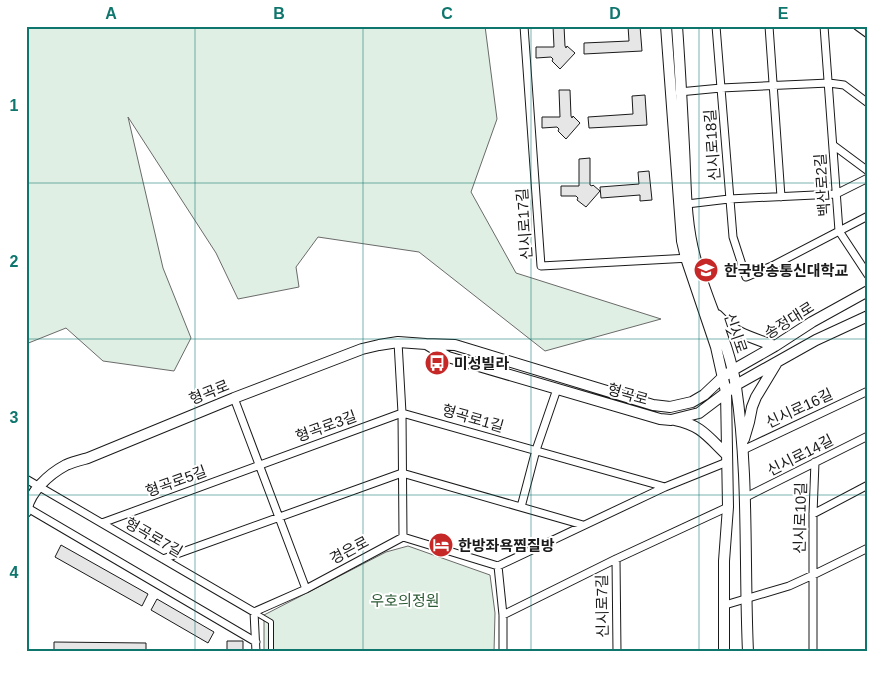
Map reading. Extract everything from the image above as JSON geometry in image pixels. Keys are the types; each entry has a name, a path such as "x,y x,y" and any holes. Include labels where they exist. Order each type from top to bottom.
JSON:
{"street":[{"name":"신시로17길","path":"524,26 541,266 690,258"},
{"name":"신시로","path":"666,26 682,241 713,310 726,346 736,385 743,446 745,600 748,652"},
{"name":"신시로","path":"677,26 690,258 726,392 728,506 724,561 724,652"},
{"name":"신시로18길","path":"716,26 733,237 746,277 772,266 839,231"},
{"path":"769,26 781,197"},
{"name":"백산로2길","path":"824,26 839,231 868,275"},
{"path":"857,26 868,34"},
{"path":"671,93 721,88 829,83 844,85 868,103"},
{"name":"백산로2길","path":"833,145 868,171"},
{"name":"신시로18길","path":"686,204 729,199 836,194 868,178"},
{"path":"839,231 868,216"},
{"name":"송정대로","path":"704,395 733,370 812,322 868,292"},
{"path":"713,310 737,332 775,346"},
{"name":"송정대로","path":"708,406 736,385 778,361 816,340 868,316"},
{"path":"398,342 402,413 403,537 498,566 727,458 702,431 684,422 671,420"},
{"name":"형곡로","path":"26,512 32,496 40,486 66,465 88,458 234,398 379,344 398,342 455,344 653,405 670,407 692,402 704,395"},
{"name":"형곡로","path":"426,344 448,357 660,419 671,420 699,413 708,406"},
{"path":"743,446 756,397 778,361"},
{"path":"521,507 536,450 557,389"},
{"name":"신시로16길","path":"743,446 868,391"},
{"path":"234,398 306,589"},
{"name":"형곡로1길","path":"402,413 536,450"},
{"name":"형곡로3길","path":"259,465 402,413"},
{"name":"신시로14길","path":"744,498 868,436"},
{"path":"536,450 665,487"},
{"name":"신시로10길","path":"813,575 815,462"},
{"name":"형곡로5길","path":"102,523 259,465"},
{"path":"163,559 402,473 583,525"},
{"name":"형곡로7길","path":"26,479 254,612"},
{"path":"813,514 868,485"},
{"path":"502,615 728,506"},
{"path":"27,507 256,642"},
{"name":"경은로","path":"254,612 306,589 403,537"},
{"name":"신시로10길","path":"725,605 789,586 868,548"},
{"name":"신시로7길","path":"616,559 617,652"},
{"path":"498,566 503,652"},
{"path":"813,575 814,652"},
{"path":"254,612 256,652"}],"lane":[{"path":"254,612 271,622 271,652"}],"green space":[{"path":"26,26 485,26 497,119 471,192 516,273 661,319 545,351 419,252 318,237 296,267 299,287 238,299 216,253 128,117 163,268 191,338 174,371 103,361 66,328 26,344"},
{"name":"우호의정원","path":"408,546 490,575 495,613 494,652 264,652 264,615 386,552"}],"building":[{"path":"553,26 564,26 565,46 575,53 560,69 552,61 551,57 536,58 536,47 554,47"},
{"path":"628,26 640,26 642,51 584,54 584,43 629,41"},
{"path":"559,90 570,90 571,116 580,123 566,139 558,131 557,127 542,128 542,117 560,117"},
{"path":"645,95 647,125 589,128 588,117 633,114 632,96"},
{"path":"590,158 590,185 593,185 600,191 586,207 577,200 576,196 561,196 561,186 579,186 579,159"},
{"path":"649,171 652,200 640,201 640,195 601,198 600,187 639,184 638,172"},
{"path":"61,545 148,594 142,606 55,557"},
{"path":"157,599 214,632 208,643 151,610"},
{"path":"227,641 243,641 243,652 227,652"},
{"path":"54,642 146,643 146,652 54,652"}],"place":[{"name":"한국방송통신대학교","path":"706,270"},
{"name":"미성빌라","path":"437,363"},
{"name":"한방좌욕찜질방","path":"441,545"}]}
